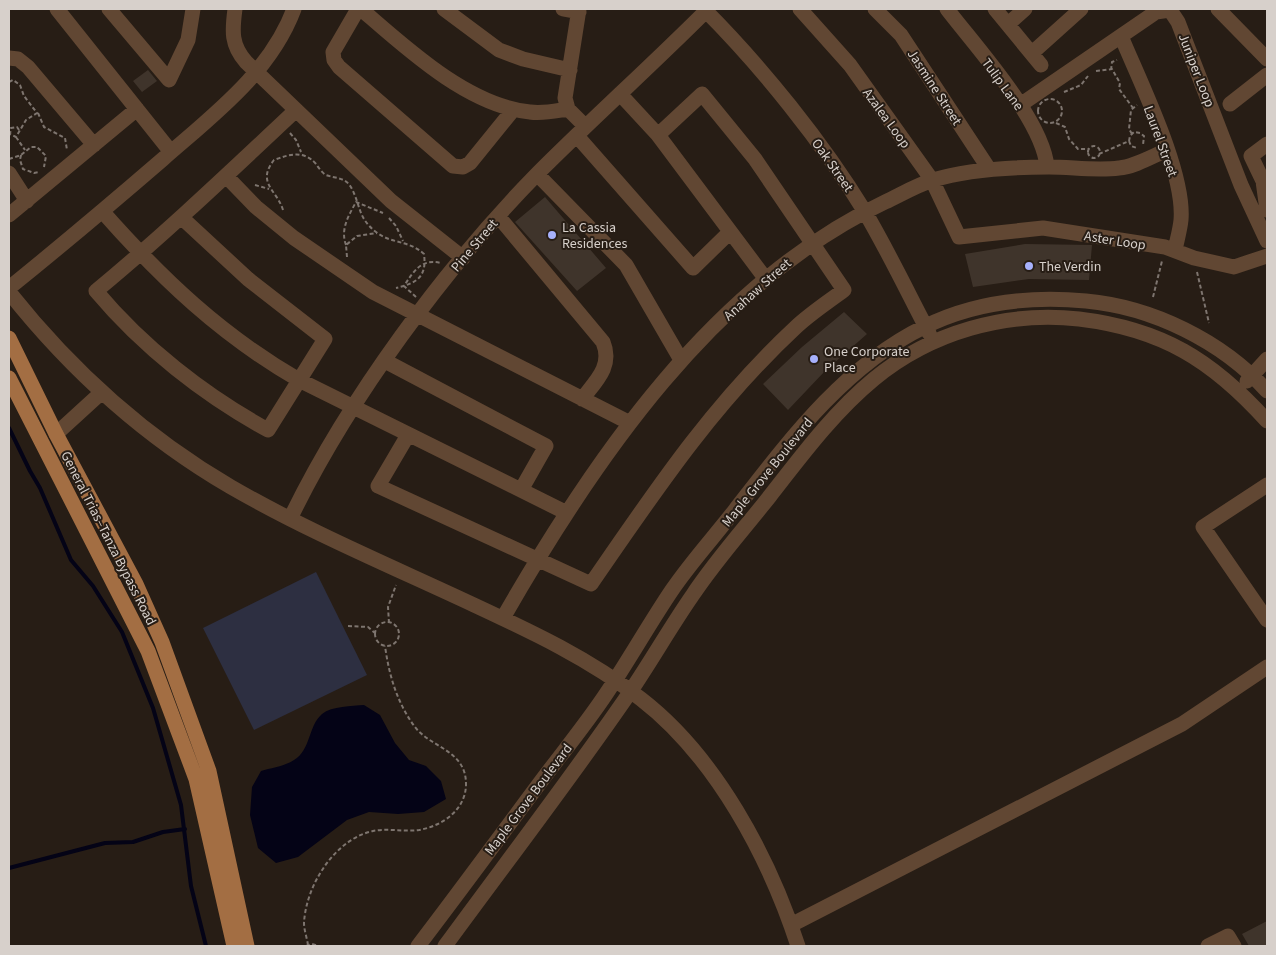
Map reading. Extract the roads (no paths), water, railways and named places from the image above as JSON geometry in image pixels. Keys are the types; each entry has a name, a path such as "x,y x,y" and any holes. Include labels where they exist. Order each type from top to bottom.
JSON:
{"main road":[{"name":"General Trias–Tanza Bypass Road","path":"9,338 56,434 136,584 162,642 209,771 247,946"},
{"name":"General Trias–Tanza Bypass Road","path":"9,378 148,650 196,780 234,946"}],"street":[{"path":"57,9 171,152"},
{"path":"109,9 170,80 188,40 192,9"},
{"path":"235,9 232,40 235,48 246,62 258,71 295,111 459,262"},
{"path":"294,9 276,43 258,71 223,108 9,290 62,354 102,392 186,459 290,519 556,644 614,680 656,712 707,765 738,814 764,864 791,925 798,946"},
{"path":"513,110 470,163 463,167 453,166 339,68 334,60 333,52 360,9 439,72 491,101 513,110 547,113 568,109"},
{"path":"444,9 500,50 523,60 570,70"},
{"path":"563,9 579,10 565,98 568,109 581,131 693,268 730,232"},
{"name":"Azalea Loop","path":"800,9 850,65 932,180 959,237"},
{"name":"Jasmine Street","path":"875,9 901,36 989,170"},
{"name":"Tulip Lane","path":"947,9 1020,105 1046,153 1047,167"},
{"path":"995,9 1036,59 1081,9"},
{"path":"1008,24 1025,9"},
{"path":"1218,9 1267,59"},
{"name":"Pine Street","path":"290,519 303,492 354,407 385,361 459,262 537,174 621,95 705,10"},
{"name":"Oak Street","path":"705,10 794,112 830,160 865,212 934,341"},
{"name":"Juniper Loop","path":"1020,105 1156,12 1170,10 1178,22 1241,185 1267,241"},
{"name":"Laurel Street","path":"1121,36 1168,150 1176,179 1181,219 1170,249"},
{"path":"9,58 18,60 28,67 94,145"},
{"path":"1230,104 1267,75"},
{"path":"408,435 378,486 591,584 699,430 730,394 797,325 844,290 755,159 702,94 658,135"},
{"path":"621,95 658,135 765,278"},
{"path":"9,215 137,109"},
{"path":"181,217 248,279 325,339 268,430 245,418 194,383 131,329 96,291 141,254 295,111"},
{"path":"1267,144 1250,156 1263,181 1267,210"},
{"name":"Anahaw Street","path":"503,618 537,559 567,513 630,423 681,360 765,278 813,242 865,212 932,180 989,170 1047,167 1120,168 1168,150"},
{"path":"9,173 27,201"},
{"path":"537,174 626,265 681,360"},
{"path":"226,176 256,207 294,238 373,292 422,311 582,399 630,423"},
{"path":"102,212 168,281 258,356 300,380 408,435 567,513"},
{"path":"498,216 597,332 605,346 607,362 604,370 582,399"},
{"name":"Aster Loop","path":"959,237 1043,228 1170,249 1194,258 1234,267 1267,256"},
{"name":"Maple Grove Boulevard","path":"418,946 614,680 674,588 785,446 826,402 864,367 896,343 926,326 964,312 1027,299 1058,298 1111,303 1166,321 1215,346 1253,375 1267,391"},
{"name":"Maple Grove Boulevard","path":"445,946 630,691 693,594 839,412 874,379 905,356 934,341 1000,321 1058,317 1110,323 1161,339 1204,361 1239,390 1267,421"},
{"path":"1239,390 1267,359"},
{"path":"385,361 546,446 521,490"},
{"path":"56,434 102,392"},
{"path":"1267,485 1203,527 1267,620"},
{"path":"791,925 1182,724 1267,667"},
{"path":"1208,946 1228,936 1234,946"}],"waterway":[{"path":"9,428 40,488 71,560 93,586 122,632 153,708 181,805 191,886 206,946"},
{"path":"9,868 105,843 133,842 163,832 185,829"}],"place":[{"name":"La Cassia Residences","path":"552,235"},
{"name":"The Verdin","path":"1029,266"},
{"name":"One Corporate Place","path":"814,359"}]}
